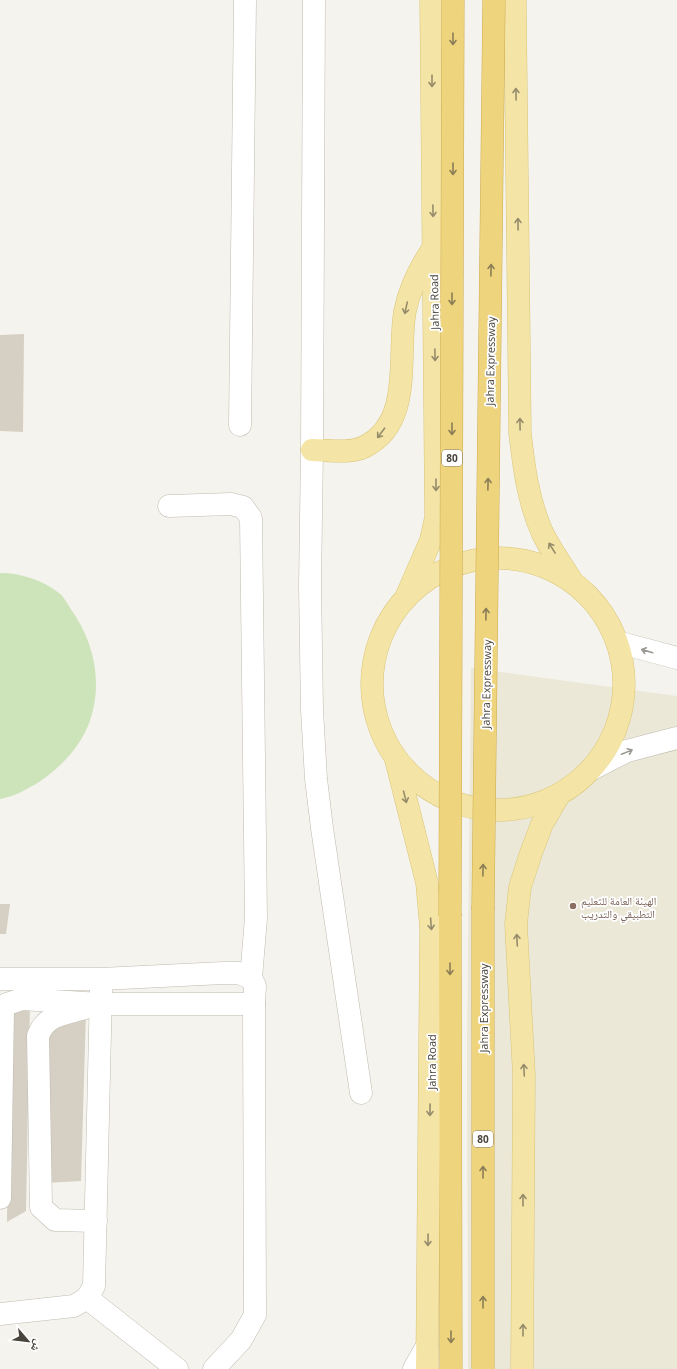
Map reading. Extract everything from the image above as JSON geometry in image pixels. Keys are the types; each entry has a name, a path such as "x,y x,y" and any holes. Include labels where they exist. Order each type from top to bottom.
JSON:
{"highway":[{"name":"80","path":"451,1369 450,916 453,0"},
{"name":"Jahra Expressway","path":"483,1369 483,909 494,0"}],"main road":[{"name":"Jahra Road","path":"406,598 431,540 436,517 431,0"},
{"path":"515,0 520,433 525,479 532,507 543,534 572,581"},
{"path":"312,450 346,450 363,447 378,438 388,424 401,391 403,328 410,294 421,267 434,247"},
{"path":"503,558 536,563 555,571 572,581 600,608 610,624 618,642 622,661 624,680 620,718 613,736 592,769 576,783 558,795 527,807 500,811 480,810 460,805 442,798 425,787 409,774 396,759 378,725 374,706 373,667 377,648 384,630 394,613 406,598 421,584 438,573 457,565 476,560 503,558"},
{"name":"Jahra Road","path":"396,759 427,883 431,928 427,1369"},
{"path":"522,1369 524,1076 516,924 520,887 530,853 542,824 558,795"}],"street":[{"path":"240,425 245,0"},
{"path":"314,0 310,586 312,710 316,779 361,1093"},
{"path":"169,506 232,504 243,507 251,518 256,918 251,978 255,986 255,1315 241,1340 214,1369"},
{"path":"618,642 677,658"},
{"path":"592,769 628,751 677,738"},
{"path":"0,979 101,979 223,973 239,974 251,978"},
{"path":"0,1314 74,1306 87,1298 92,1292 96,1279 101,979"},
{"path":"0,1198 3,1010 7,1004 22,999 100,1004 254,1004"},
{"path":"96,1221 55,1220 41,1208 38,1036 42,1026 50,1018 100,1004"},
{"path":"87,1298 177,1369"},
{"path":"414,1369 427,1346"}],"shaded area":[{"name":"الهيئة العامة للتعليم التطبيقي والتدريب","path":"471,668 677,696 677,1369 468,1369 467,1050"}],"green space":[{"path":"0,573 16,574 31,578 53,588 62,596 79,621 86,635 91,650 96,680 93,711 88,726 74,750 54,771 30,788 0,799"}],"building":[{"path":"24,334 23,432 0,431 0,335"},
{"path":"0,904 10,904 6,934 0,934"},
{"path":"30,1002 26,1211 7,1222 10,1009"},
{"path":"86,1011 81,1181 45,1183 47,1033"}],"place":[{"name":"الهيئة العامة للتعليم التطبيقي والتدريب","path":"573,906"}]}
